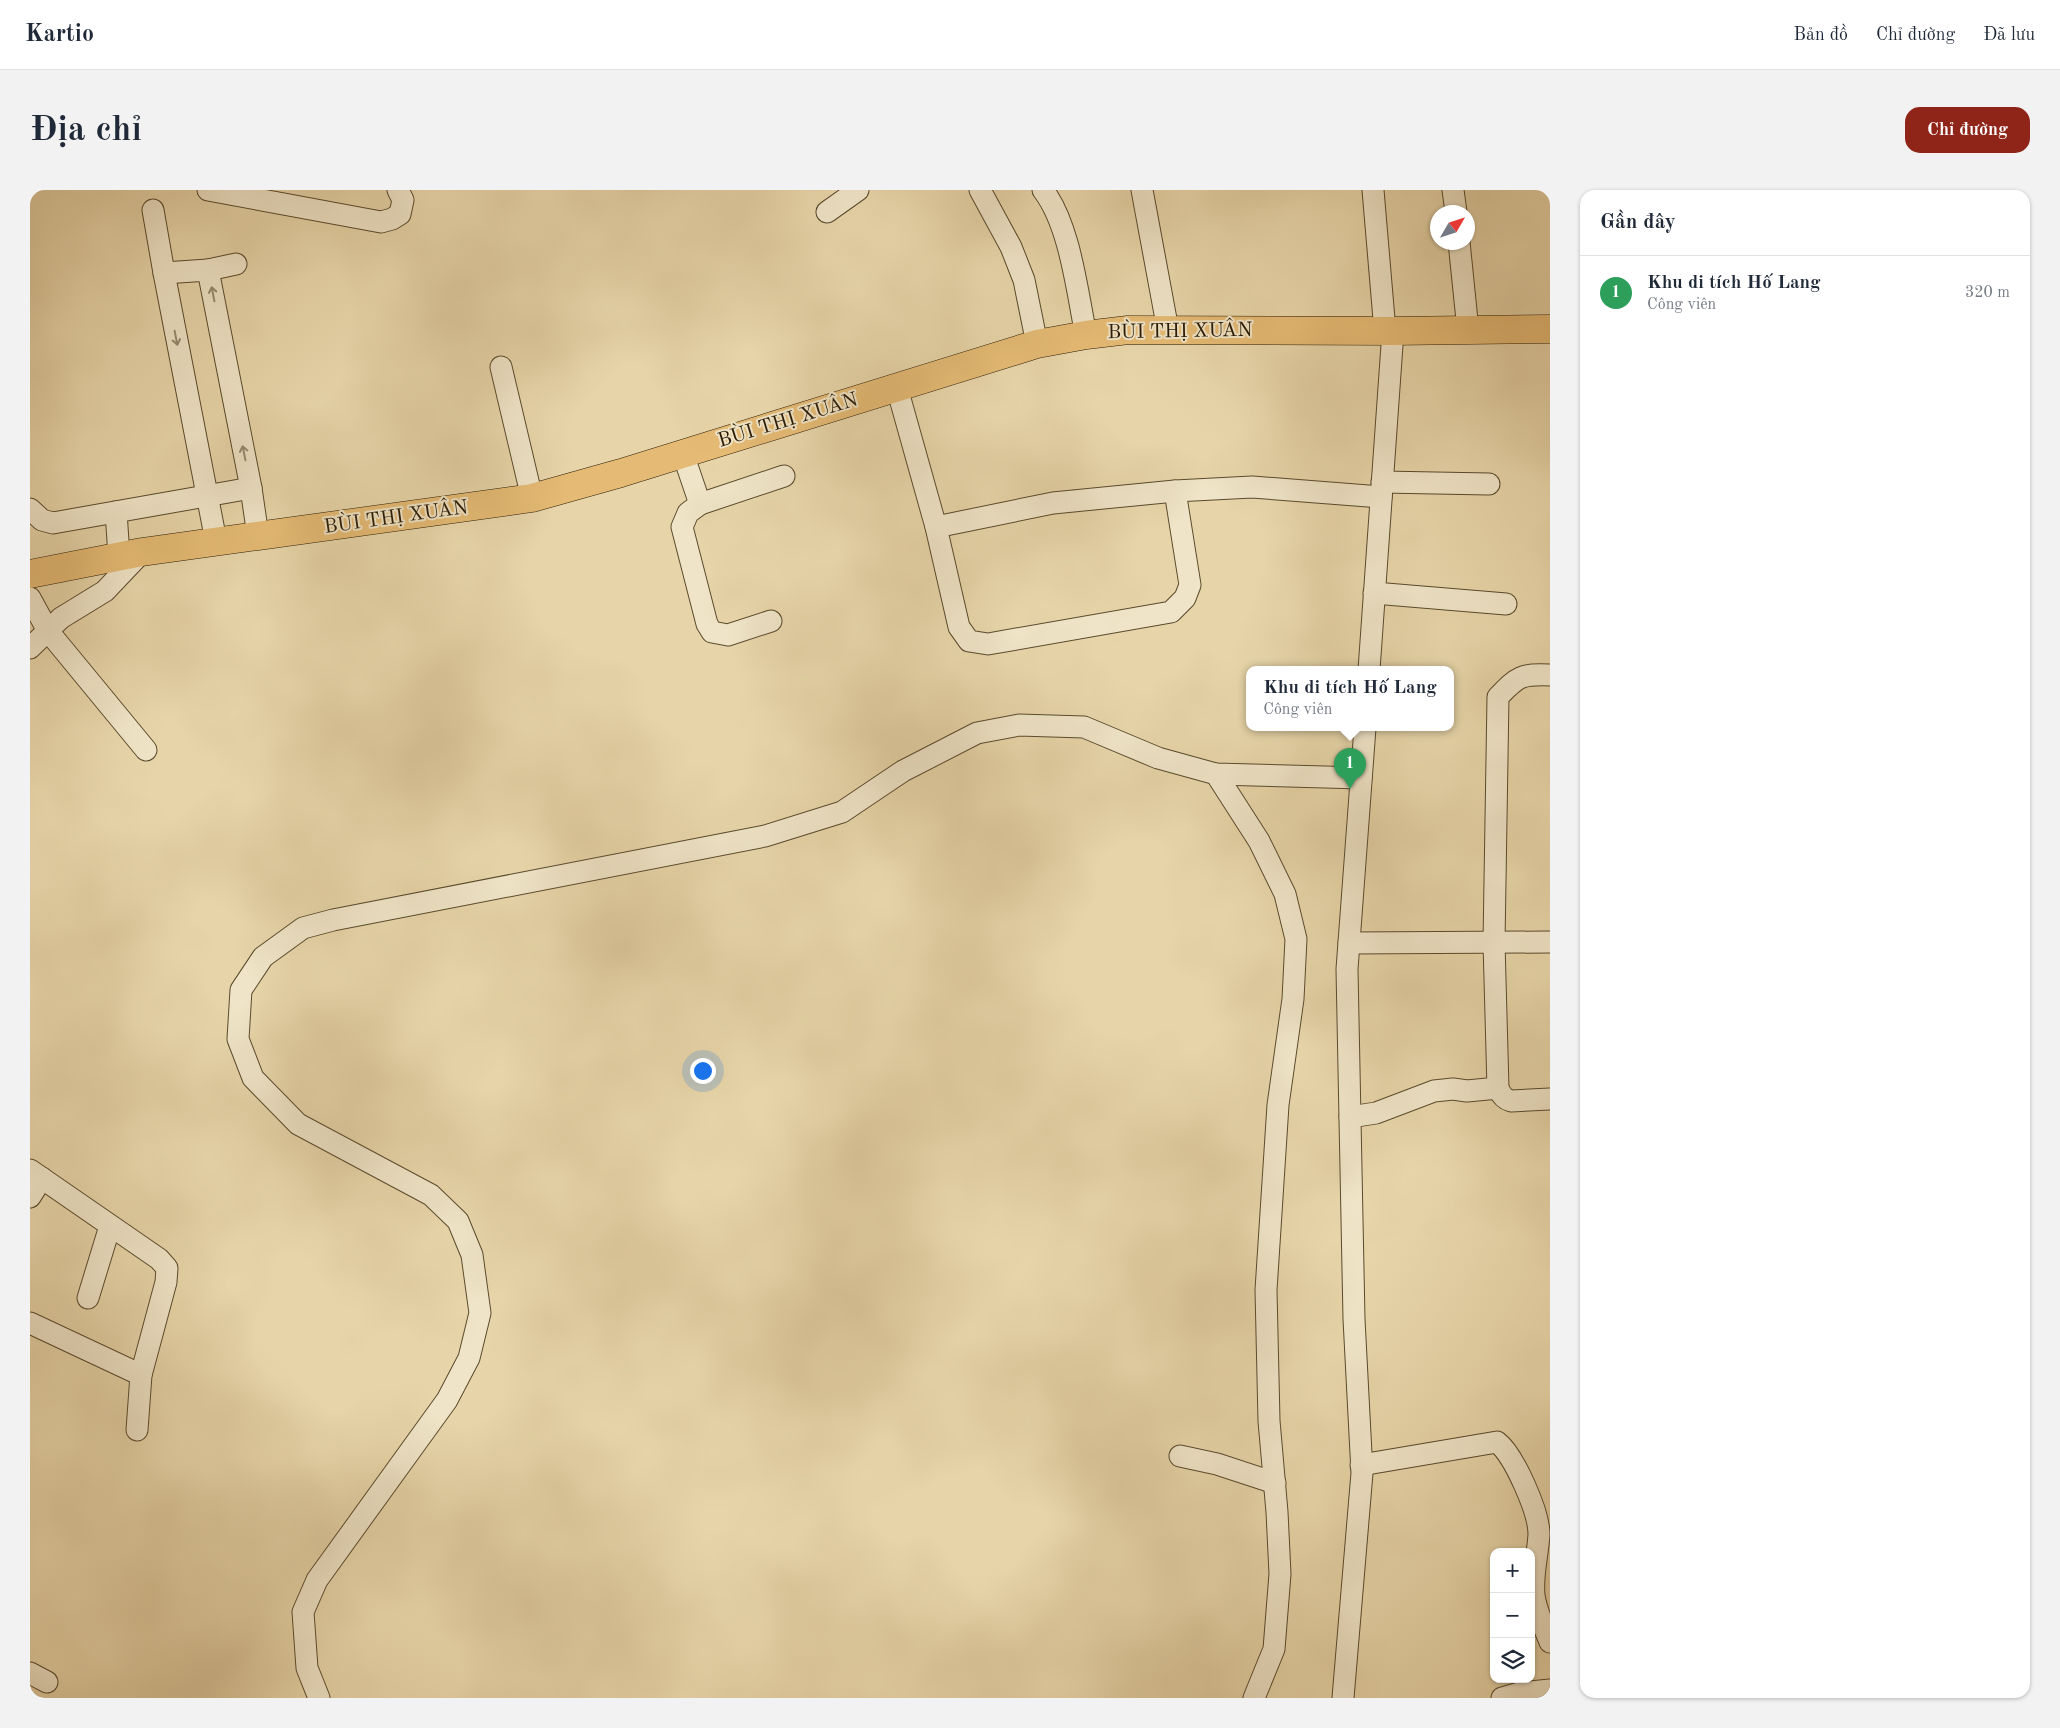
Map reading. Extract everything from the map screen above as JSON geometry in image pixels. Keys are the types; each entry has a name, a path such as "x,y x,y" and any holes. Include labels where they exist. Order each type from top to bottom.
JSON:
{"main road":[{"name":"BÙI THỊ XUÂN","path":"30,574 131,554 532,498 683,454 1037,344 1086,335 1128,330 1389,331 1550,329"}],"street":[{"path":"221,191 381,222 392,219 400,214 403,200 398,190"},
{"path":"827,212 858,190"},
{"path":"980,190 1011,248 1024,280 1037,344"},
{"path":"1142,190 1168,330"},
{"path":"1369,666 1382,489 1389,331 1373,190"},
{"path":"1453,190 1455,205"},
{"path":"1052,193 1066,241 1086,335"},
{"path":"154,210 164,274 216,542"},
{"path":"1460,250 1468,330"},
{"path":"164,274 208,270 236,264"},
{"path":"208,270 251,488 258,536"},
{"path":"501,368 532,498"},
{"path":"897,388 936,527 959,627 969,641 988,644 1171,612 1184,598 1190,585 1175,491"},
{"path":"683,454 700,504"},
{"path":"772,621 728,636 712,632 707,624 682,527 688,513 700,504 784,476"},
{"path":"936,527 1054,503 1175,491 1252,487 1382,489 1489,484"},
{"path":"30,509 42,520 53,523 251,488"},
{"path":"30,648 61,618 105,591 131,554 116,512"},
{"path":"1374,593 1506,604"},
{"path":"30,598 48,630 146,750"},
{"path":"1550,675 1527,674 1511,683 1498,696 1494,943 1498,1088 1503,1097 1511,1101 1550,1099"},
{"path":"319,1698 307,1668 303,1612 317,1580 447,1400 470,1358 480,1313 472,1255 458,1221 431,1195 298,1124 253,1078 238,1039 242,990 263,957 303,928 333,920 765,836 842,812 903,771 978,733 1019,725 1084,727 1158,758 1216,774 1361,778"},
{"path":"1343,1698 1361,1465 1354,1319 1347,969 1365,731"},
{"path":"1216,774 1259,842 1285,894 1296,939 1293,999 1278,1105 1266,1290 1270,1421 1280,1574 1274,1649 1254,1698"},
{"path":"1349,943 1550,942"},
{"path":"1350,1117 1376,1113 1434,1091 1453,1089 1467,1091 1498,1088"},
{"path":"30,1197 36,1174 159,1259 166,1268 166,1282 141,1375 137,1430"},
{"path":"88,1298 110,1226"},
{"path":"30,1323 141,1375"},
{"path":"1361,1465 1497,1442 1511,1458 1529,1494 1539,1532 1533,1582 1534,1597 1550,1642"},
{"path":"1180,1456 1234,1469 1275,1483"},
{"path":"1502,1698 1519,1693 1550,1690"}],"place":[{"name":"Khu di tích Hố Lang","path":"1350,789"}]}
